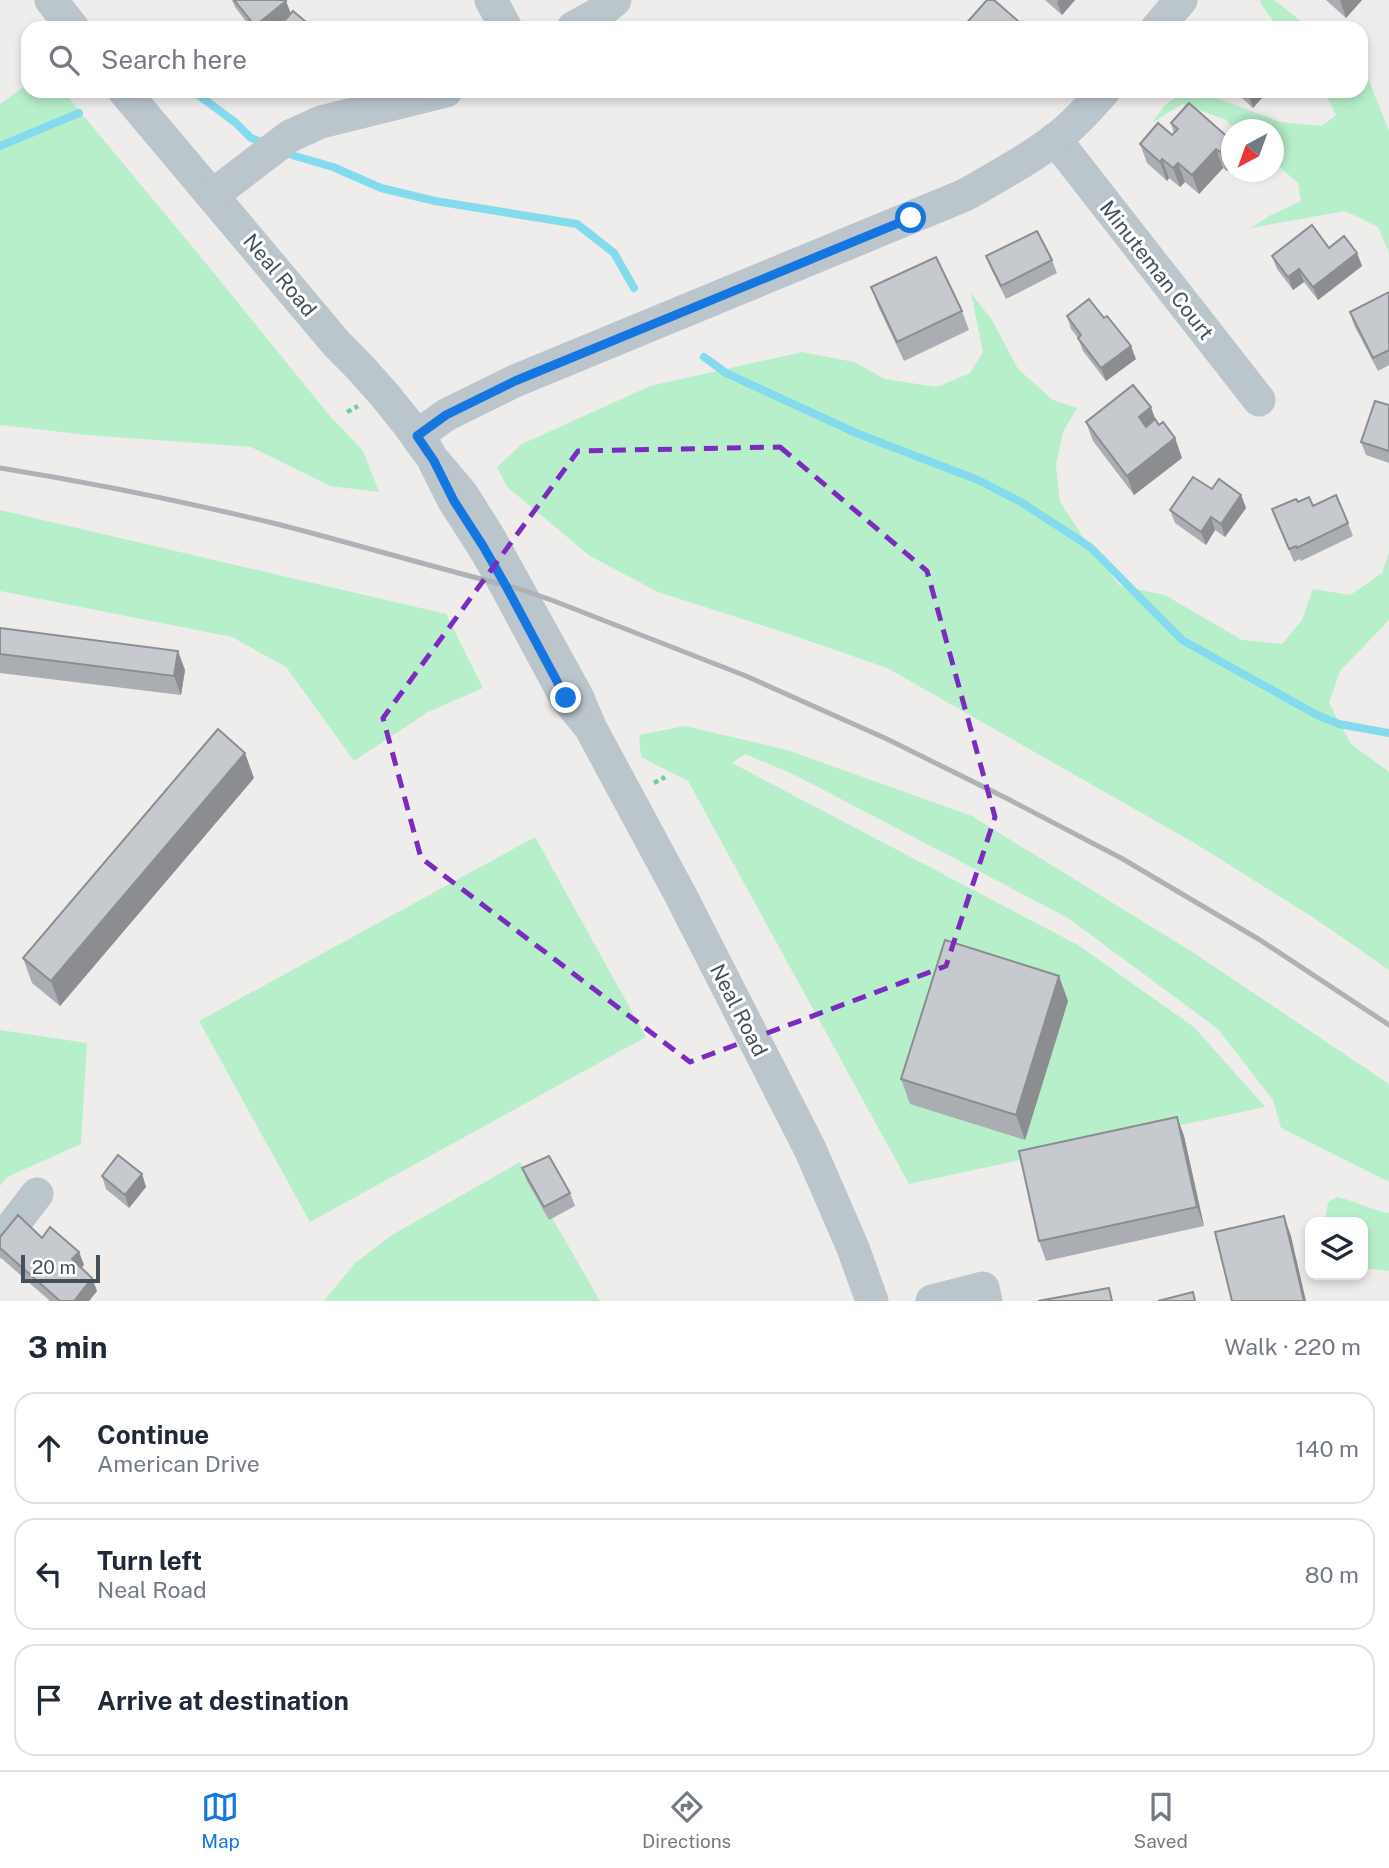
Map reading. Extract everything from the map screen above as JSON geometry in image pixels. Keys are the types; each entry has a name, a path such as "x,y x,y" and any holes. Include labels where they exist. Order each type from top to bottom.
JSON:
{"street":[{"path":"51,0 59,0"},
{"path":"51,0 68,21"},
{"path":"491,0 502,21"},
{"path":"586,21 615,0"},
{"path":"1163,21 1181,0"},
{"name":"Neal Road","path":"130,98 336,343 354,360 462,494 502,558 578,696 590,727 680,894 810,1149 853,1248 872,1301"},
{"path":"213,195 290,136 321,122 418,98"},
{"path":"425,448 446,415 515,381 965,195 1055,139 1098,98"},
{"name":"Minuteman Court","path":"1055,139 1259,400"},
{"path":"0,1242 37,1194"},
{"path":"932,1301 982,1289 986,1301"}],"highlighted area":[{"path":"780,447 927,571 995,817 946,966 690,1062 421,858 383,718 578,451"}],"green space":[{"path":"1260,0 1274,0 1301,21 1273,21"},
{"path":"1368,78 1389,131 1389,253 1378,227 1345,211 1251,228 1301,201 1298,183 1284,171 1284,122 1322,126 1336,115 1328,98 1368,98"},
{"path":"21,89 21,98 69,98 329,415 363,451 379,492 330,486 251,447 88,435 0,425 0,104"},
{"path":"1176,98 1219,99 1272,119 1224,119 1182,104 1152,123 1165,105"},
{"path":"971,293 992,320 1018,369 1053,400 1077,408 1063,432 1056,465 1060,502 1120,586 1165,595 1242,640 1282,644 1302,620 1313,589 1350,595 1382,573 1389,552 1389,620 1340,671 1329,703 1351,744 1389,772 1389,970 1317,920 1196,844 887,668 658,592 590,556 507,487 497,467 522,444 650,386 802,352 854,362 885,379 937,387 970,373 983,352"},
{"path":"0,510 446,614 483,688 428,712 354,761 286,667 232,637 0,591"},
{"path":"685,726 787,750 972,816 1194,953 1389,1084 1389,1182 1281,1128 1273,1100 1218,1029 1068,918 793,774 745,754 732,763 1078,945 1194,1027 1265,1107 909,1184 688,781 641,757 639,735"},
{"path":"535,837 646,1037 310,1222 199,1021"},
{"path":"0,1030 87,1043 81,1144 7,1177 0,1186"},
{"path":"520,1162 600,1301 324,1301 355,1263 392,1235"},
{"path":"1337,1197 1389,1213 1389,1271 1368,1269 1368,1217 1326,1217 1328,1202"}],"building":[{"path":"234,0 286,1 261,21 251,21"},
{"path":"987,0 994,0 1018,21 968,21"},
{"path":"293,11 305,21 284,21"},
{"path":"1189,103 1221,131 1221,151 1216,149 1192,175 1178,163 1173,168 1162,159 1160,162 1140,144 1158,123 1172,135 1178,129 1171,123"},
{"path":"1312,225 1329,248 1344,236 1357,253 1313,287 1299,269 1288,277 1272,256"},
{"path":"1037,231 1052,260 1001,286 986,256"},
{"path":"936,257 962,311 897,342 871,287"},
{"path":"1389,292 1389,350 1373,358 1350,312"},
{"path":"1089,299 1131,346 1101,368 1078,338 1081,335 1067,316"},
{"path":"1133,385 1151,407 1139,417 1146,427 1155,419 1159,425 1163,422 1175,438 1127,476 1086,422"},
{"path":"1375,401 1389,405 1389,451 1361,442"},
{"path":"1193,477 1212,489 1219,479 1241,495 1221,524 1211,517 1201,532 1170,510"},
{"path":"1336,495 1348,523 1297,548 1296,546 1289,549 1272,509 1296,499 1298,502 1309,497 1313,506"},
{"path":"0,628 178,651 174,676 0,654"},
{"path":"218,729 245,753 51,981 23,958"},
{"path":"945,940 1059,976 1016,1115 901,1079"},
{"path":"1177,1117 1197,1207 1039,1241 1019,1151"},
{"path":"118,1155 142,1174 125,1195 102,1176"},
{"path":"549,1156 570,1193 544,1207 522,1168"},
{"path":"18,1215 42,1238 50,1227 79,1252 72,1259 92,1278 74,1301 60,1301 0,1248 0,1237"},
{"path":"1284,1216 1304,1301 1232,1301 1215,1232"},
{"path":"1109,1288 1112,1301 1038,1301"},
{"path":"1193,1292 1195,1301 1158,1301"}],"waterway":[{"path":"202,98 251,138 264,143"},
{"path":"0,146 79,113"},
{"path":"282,151 333,167 381,188 435,201 577,224 614,253 634,288"},
{"path":"704,357 726,373 856,433 978,480 1021,502 1090,547 1182,640 1317,715 1339,724 1389,733"}],"railway":[{"path":"0,468 243,516 520,589 746,676 887,739 1121,858 1260,940 1389,1025"}],"route":[{"path":"566,698 506,586 417,436 446,415 515,381 911,218"}]}
